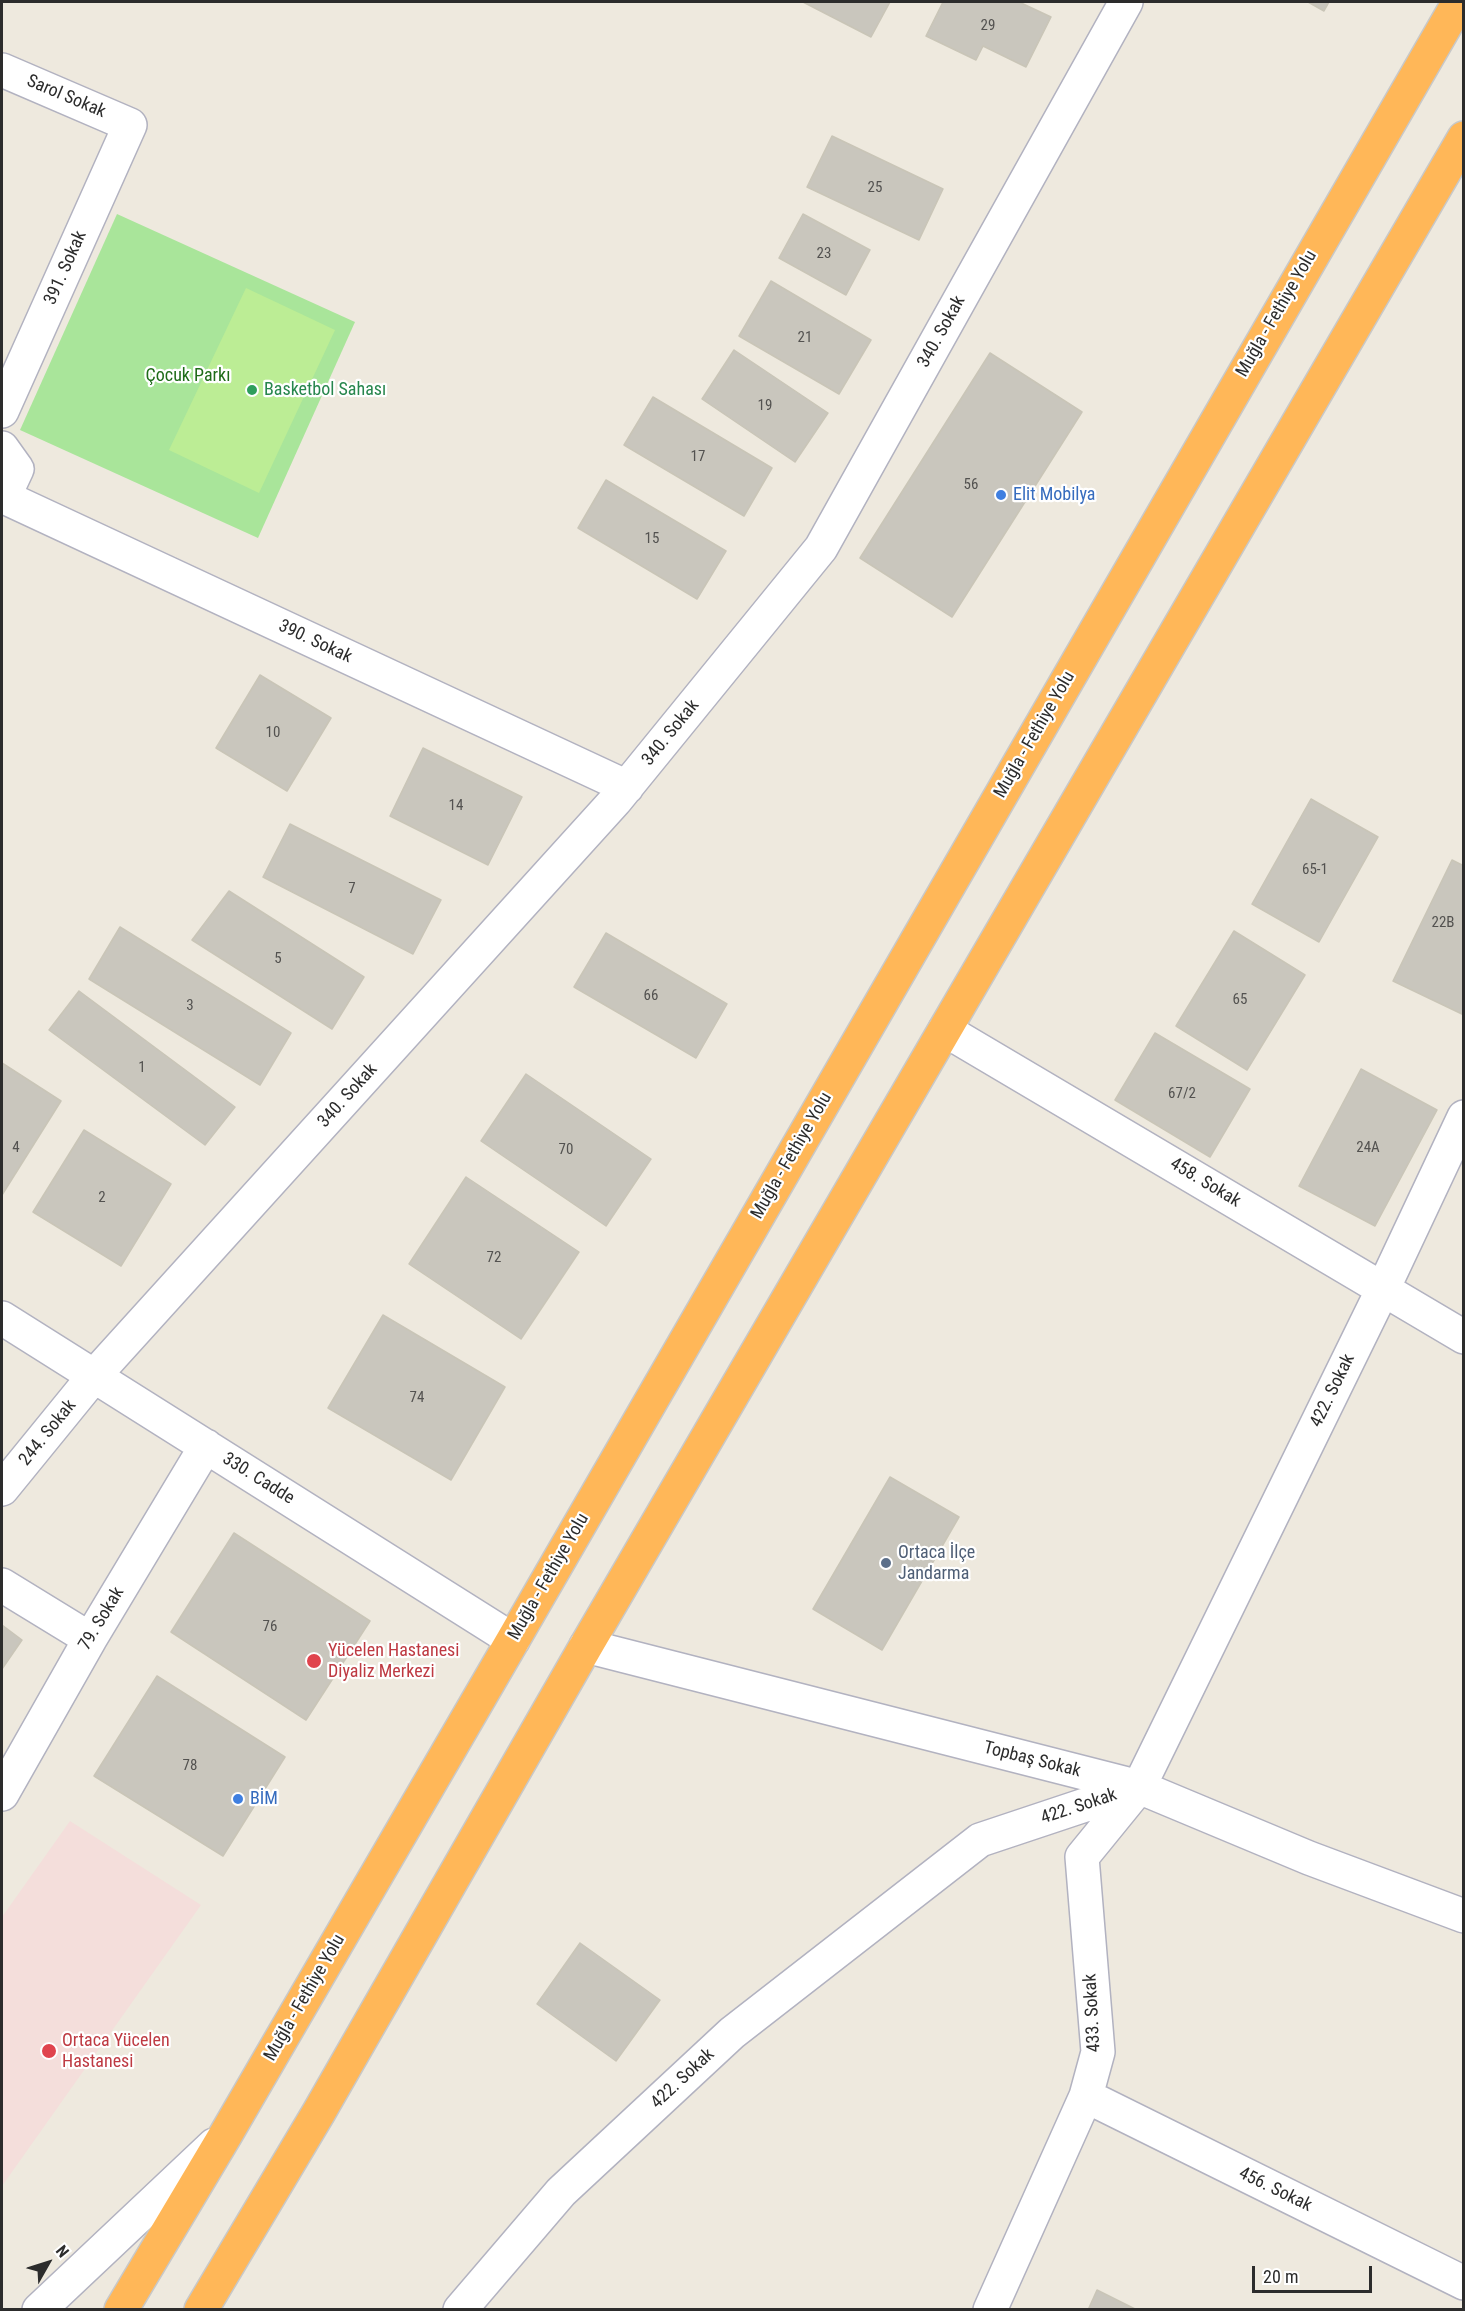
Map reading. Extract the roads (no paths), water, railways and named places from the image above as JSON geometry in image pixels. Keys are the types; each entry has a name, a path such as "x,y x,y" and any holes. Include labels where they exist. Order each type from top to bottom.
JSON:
{"highway":[{"name":"Muğla - Fethiye Yolu","path":"121,2310 513,1640 1459,2"},
{"path":"201,2310 319,2112 586,1646 1464,138"}],"street":[{"name":"340. Sokak","path":"94,1376 627,787 821,548 1126,2"},
{"name":"Sarol Sokak","path":"2,70 130,125"},
{"name":"391. Sokak","path":"2,411 130,125"},
{"name":"390. Sokak","path":"2,448 17,469 4,497 627,787"},
{"name":"458. Sokak","path":"945,1030 1464,1337"},
{"name":"422. Sokak","path":"460,2310 561,2192 732,2033 980,1840 1139,1787 1383,1289 1464,1117"},
{"name":"330. Cadde","path":"2,1318 513,1640"},
{"name":"244. Sokak","path":"2,1489 94,1376"},
{"name":"79. Sokak","path":"2,1794 90,1639 206,1446"},
{"path":"2,1585 90,1639"},
{"name":"Topbaş Sokak","path":"586,1646 1139,1787 1309,1858 1464,1916"},
{"name":"433. Sokak","path":"990,2310 1086,2096 1098,2052 1082,1857 1139,1787"},
{"name":"456. Sokak","path":"1086,2096 1464,2283"},
{"path":"39,2310 226,2134"}],"place":[{"name":"Basketbol Sahası","path":"252,390"},
{"name":"Elit Mobilya","path":"1001,495"},
{"name":"Ortaca İlçe Jandarma","path":"886,1563"},
{"name":"Yücelen Hastanesi Diyaliz Merkezi","path":"314,1661"},
{"name":"BİM","path":"238,1799"},
{"name":"Ortaca Yücelen Hastanesi","path":"49,2051"}],"park label":[{"name":"Çocuk Parkı","path":"188,376"}]}
